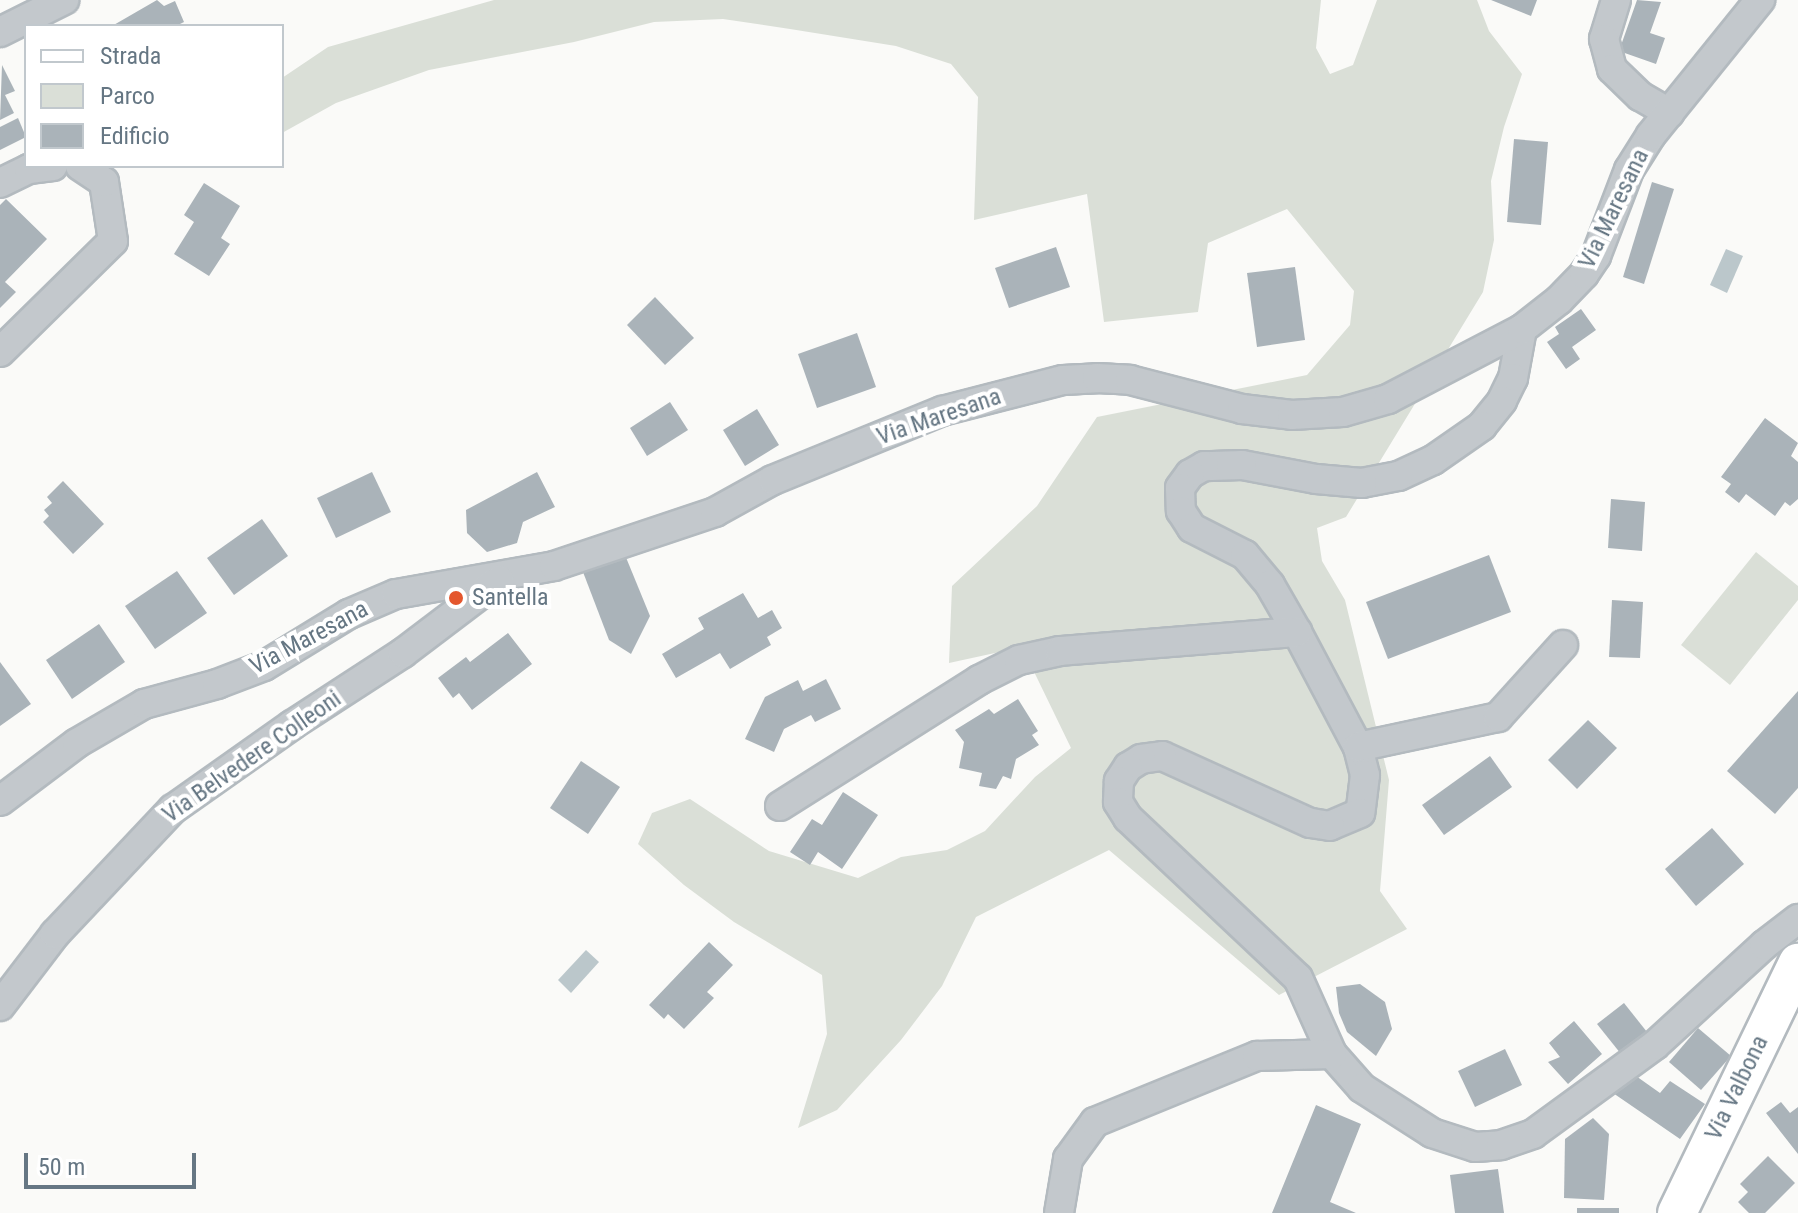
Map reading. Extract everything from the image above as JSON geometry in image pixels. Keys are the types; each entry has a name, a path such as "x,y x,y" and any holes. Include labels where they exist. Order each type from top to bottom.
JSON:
{"street":[{"path":"0,32 64,0"},
{"path":"1616,0 1604,39 1612,69 1640,96 1669,113"},
{"name":"Via Maresana","path":"0,801 77,743 144,704 217,684 264,666 349,614 396,594 554,566 715,512 773,480 942,411 1063,380 1130,380 1242,409 1292,415 1343,412 1400,393 1522,329 1559,300 1584,274 1596,256 1629,170 1669,113 1760,0"},
{"path":"0,183 37,168"},
{"path":"0,352 113,241 104,182 83,168"},
{"path":"1522,329 1513,378 1502,401 1482,426 1455,448 1398,476 1362,483 1221,464 1204,466 1190,474 1180,488 1181,511 1192,528 1245,555 1270,585 1297,632 1358,747 1365,775 1360,813 1330,826 1310,823 1162,756 1141,759 1128,767 1119,781 1118,802 1128,818 1298,978 1332,1054 1362,1088 1432,1133 1475,1147 1501,1145 1533,1134 1655,1045 1764,945 1798,919"},
{"name":"Via Belvedere Colleoni","path":"0,1006 55,934 173,809 292,725 403,653 503,577"},
{"path":"780,806 979,680 1019,660 1060,651 1297,632"},
{"path":"1358,747 1498,717 1563,645"},
{"path":"1722,986 1762,969 1796,968"},
{"name":"Via Valbona","path":"1677,1213 1796,968"},
{"path":"1059,1213 1068,1159 1095,1122 1257,1056 1332,1054"}],"green space":[{"path":"494,0 1321,0 1316,48 1330,74 1353,65 1377,0 1477,0 1489,31 1522,74 1504,127 1491,181 1494,240 1483,292 1346,517 1317,528 1322,561 1345,600 1389,780 1380,891 1407,929 1279,995 1109,850 976,917 942,986 901,1040 837,1110 798,1128 827,1034 822,975 734,922 684,885 638,844 652,813 690,799 769,851 858,878 901,857 947,850 985,831 1035,777 1071,748 1022,647 949,663 952,586 1037,506 1097,417 1307,375 1350,325 1354,291 1287,209 1208,243 1198,312 1104,322 1087,194 974,220 978,97 951,64 896,46 723,19 654,22 574,42 429,70 336,103 284,132 284,77 328,47"},
{"path":"1756,552 1798,586 1798,600 1730,685 1681,645"}],"shaded area":[{"path":"1726,249 1743,256 1727,293 1710,285"},
{"path":"586,950 599,962 571,993 558,980"}],"building":[{"path":"157,0 164,6 175,1 184,22 180,24 115,24"},
{"path":"1491,0 1537,0 1531,16"},
{"path":"1637,0 1661,2 1650,33 1665,38 1656,64 1619,51"},
{"path":"2,65 15,91 5,95 14,113 0,120"},
{"path":"18,118 24,138 0,150 0,127"},
{"path":"1514,139 1548,142 1541,225 1507,222"},
{"path":"1652,182 1674,189 1644,284 1623,277"},
{"path":"204,183 240,206 221,238 230,244 209,276 174,254 194,222 184,215"},
{"path":"6,199 47,239 5,282 16,292 0,308 0,205"},
{"path":"1056,247 1070,287 1009,308 995,268"},
{"path":"1295,267 1305,340 1257,347 1247,273"},
{"path":"655,297 694,338 665,365 627,325"},
{"path":"1581,309 1596,330 1572,347 1580,359 1566,369 1547,342 1559,334 1555,327"},
{"path":"857,333 876,387 817,408 798,354"},
{"path":"670,402 688,430 647,456 630,428"},
{"path":"757,409 779,445 745,466 723,430"},
{"path":"1765,418 1798,443 1791,456 1798,462 1798,499 1790,506 1785,502 1775,516 1746,494 1739,503 1725,492 1731,484 1721,477"},
{"path":"372,472 391,512 336,538 317,498"},
{"path":"537,472 555,507 523,522 517,543 487,552 467,533 466,510"},
{"path":"63,481 104,524 73,554 43,522 49,516 44,510 52,503 47,497"},
{"path":"1611,499 1645,502 1642,551 1608,548"},
{"path":"262,519 288,556 234,595 207,558"},
{"path":"625,555 650,616 631,654 609,640 583,572"},
{"path":"1489,555 1511,612 1388,659 1366,602"},
{"path":"177,571 207,613 155,649 125,606"},
{"path":"743,593 758,618 772,610 782,628 767,637 771,645 730,669 720,653 676,678 662,654 704,629 698,618"},
{"path":"1612,600 1643,602 1640,658 1609,657"},
{"path":"99,624 125,662 72,699 46,660"},
{"path":"508,633 532,664 472,710 459,693 453,698 438,678 466,657 470,662"},
{"path":"0,662 31,704 0,726"},
{"path":"826,679 841,709 815,722 811,715 784,729 774,752 745,739 765,697 798,680 803,691"},
{"path":"1798,691 1798,788 1775,814 1727,771"},
{"path":"1018,699 1038,731 1032,735 1039,745 1016,759 1011,779 1003,776 996,789 979,786 982,773 959,768 964,742 955,730 989,709 994,714"},
{"path":"1588,720 1617,748 1577,789 1548,760"},
{"path":"1490,756 1512,787 1444,835 1422,805"},
{"path":"581,761 620,787 588,834 550,808"},
{"path":"843,792 878,815 842,869 818,852 810,865 790,852 812,819 822,825"},
{"path":"1712,828 1744,864 1696,906 1665,869"},
{"path":"709,942 733,965 707,992 714,998 684,1029 668,1014 664,1019 649,1005"},
{"path":"1360,984 1385,1002 1392,1029 1376,1056 1347,1032 1339,1013 1336,987"},
{"path":"1624,1003 1647,1032 1621,1054 1597,1024"},
{"path":"1574,1021 1602,1054 1568,1084 1548,1062 1560,1057 1549,1043"},
{"path":"1698,1028 1731,1056 1701,1090 1669,1062"},
{"path":"1505,1049 1522,1085 1475,1107 1458,1071"},
{"path":"1636,1076 1660,1093 1670,1081 1705,1104 1680,1139 1613,1093"},
{"path":"1781,1102 1790,1113 1798,1107 1798,1154 1766,1113"},
{"path":"1316,1105 1361,1124 1330,1202 1356,1213 1272,1213"},
{"path":"1593,1118 1609,1134 1604,1200 1564,1198 1565,1139"},
{"path":"1768,1156 1795,1183 1765,1213 1749,1213 1738,1202 1748,1192 1740,1184"},
{"path":"1498,1169 1504,1213 1455,1213 1450,1175"},
{"path":"1577,1208 1619,1208 1619,1213 1577,1213"}],"place":[{"name":"Santella","path":"456,598"}]}
